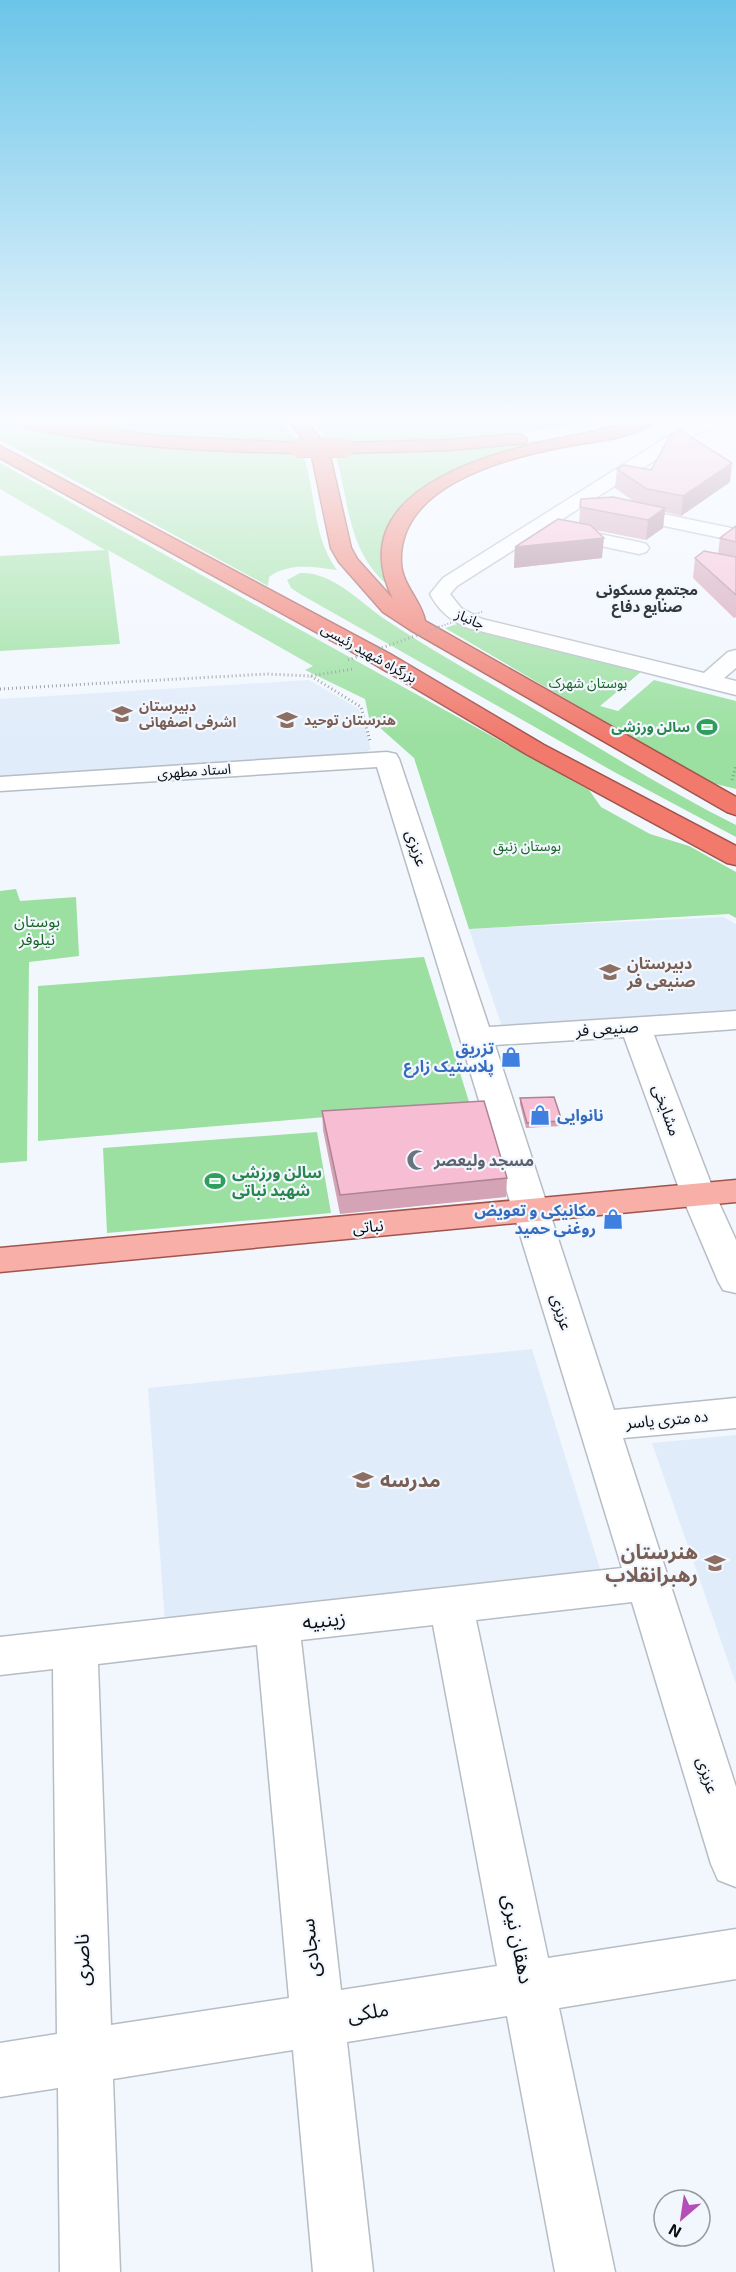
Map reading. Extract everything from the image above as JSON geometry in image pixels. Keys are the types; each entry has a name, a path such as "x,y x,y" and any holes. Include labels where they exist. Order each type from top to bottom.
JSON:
{"highway":[{"name":"بزرگراه شهید رئیسی","path":"138,526 382,659 546,755 736,857"},
{"path":"336,526 341,549 349,562 390,608 419,627 736,807"},
{"path":"398,526 394,533 391,562 398,586 419,627"}],"main road":[{"name":"نباتی","path":"0,1260 736,1191"}],"street":[{"path":"692,526 736,535"},
{"path":"537,527 639,548"},
{"name":"جانباز","path":"537,527 450,582 440,594 453,614 475,624 736,688"},
{"path":"708,681 736,657"},
{"name":"استاد مطهری","path":"0,784 381,759"},
{"name":"عزیزی","path":"381,759 478,1037 530,1210 736,1864"},
{"name":"صنیعی فر","path":"478,1037 736,1020"},
{"name":"مشایخی","path":"635,1026 698,1194 736,1281"},
{"name":"ده متری یاسر","path":"598,1426 736,1413"},
{"name":"زینبیه","path":"0,1656 647,1583"},
{"name":"دهقان نیری","path":"451,1605 585,2272"},
{"name":"سجادی","path":"278,1625 343,2272"},
{"name":"ناصری","path":"75,1647 90,2272"},
{"name":"ملکی","path":"0,2070 736,1954"}],"path":[{"path":"348,660 484,611"},
{"path":"0,689 267,674 310,676 362,668"},
{"path":"310,676 361,707 381,759"}],"shaded area":[{"path":"309,680 359,709 371,749 364,753 0,777 0,699"},
{"name":"دبیرستان صنیعی فر","path":"723,917 736,924 736,1014 504,1033 469,929"},
{"name":"مدرسه","path":"532,1349 601,1572 165,1623 148,1388"},
{"name":"هنرستان رهبرانقلاب","path":"736,1435 736,1684 652,1443"}],"green space":[{"name":"بوستان زنبق","path":"64,526 114,526 589,790 601,807 650,834 689,846 736,872 736,918 729,914 469,929 414,758 369,718 365,699 305,670 313,666 108,550 120,644 0,651 0,556 105,550"},
{"path":"158,526 318,526 337,570 293,567 269,577 268,586"},
{"path":"352,526 406,526 382,564 386,568 390,587 365,558"},
{"path":"300,573 323,577 346,589 386,620 427,646 644,775 736,825 736,837 616,773 300,594 291,588 287,580"},
{"name":"بوستان شهرک","path":"460,623 481,632 642,671 600,706 618,711 654,680 736,701 736,789 712,783 445,628"},
{"name":"بوستان نیلوفر","path":"16,889 20,901 76,897 79,956 29,962 27,1161 0,1163 0,891"},
{"path":"424,957 470,1105 38,1141 38,986"},
{"name":"سالن ورزشی شهید نباتی","path":"317,1132 331,1213 107,1233 103,1148"}],"building":[{"path":"547,526 591,526 604,538 515,547"},
{"path":"736,526 736,526 736,542 720,538"},
{"path":"704,551 736,557 736,595 695,558"},
{"name":"نانوایی","path":"554,1097 562,1121 527,1123 520,1098"},
{"name":"مسجد ولیعصر","path":"484,1101 507,1178 340,1195 322,1111"}],"place":[{"name":"دبیرستان اشرفی اصفهانی","path":"122,714"},
{"name":"هنرستان توحید","path":"287,720"},
{"name":"سالن ورزشی","path":"707,727"},
{"name":"دبیرستان صنیعی فر","path":"610,972"},
{"name":"تزریق پلاستیک زارع","path":"511,1057"},
{"name":"نانوایی","path":"540,1115"},
{"name":"مسجد ولیعصر","path":"417,1160"},
{"name":"سالن ورزشی شهید نباتی","path":"215,1181"},
{"name":"مکانیکی و تعویض روغنی حمید","path":"613,1219"},
{"name":"مدرسه","path":"363,1480"},
{"name":"هنرستان رهبرانقلاب","path":"715,1563"}],"district":[{"name":"مجتمع مسکونی صنایع دفاع","path":"647,598"}]}
